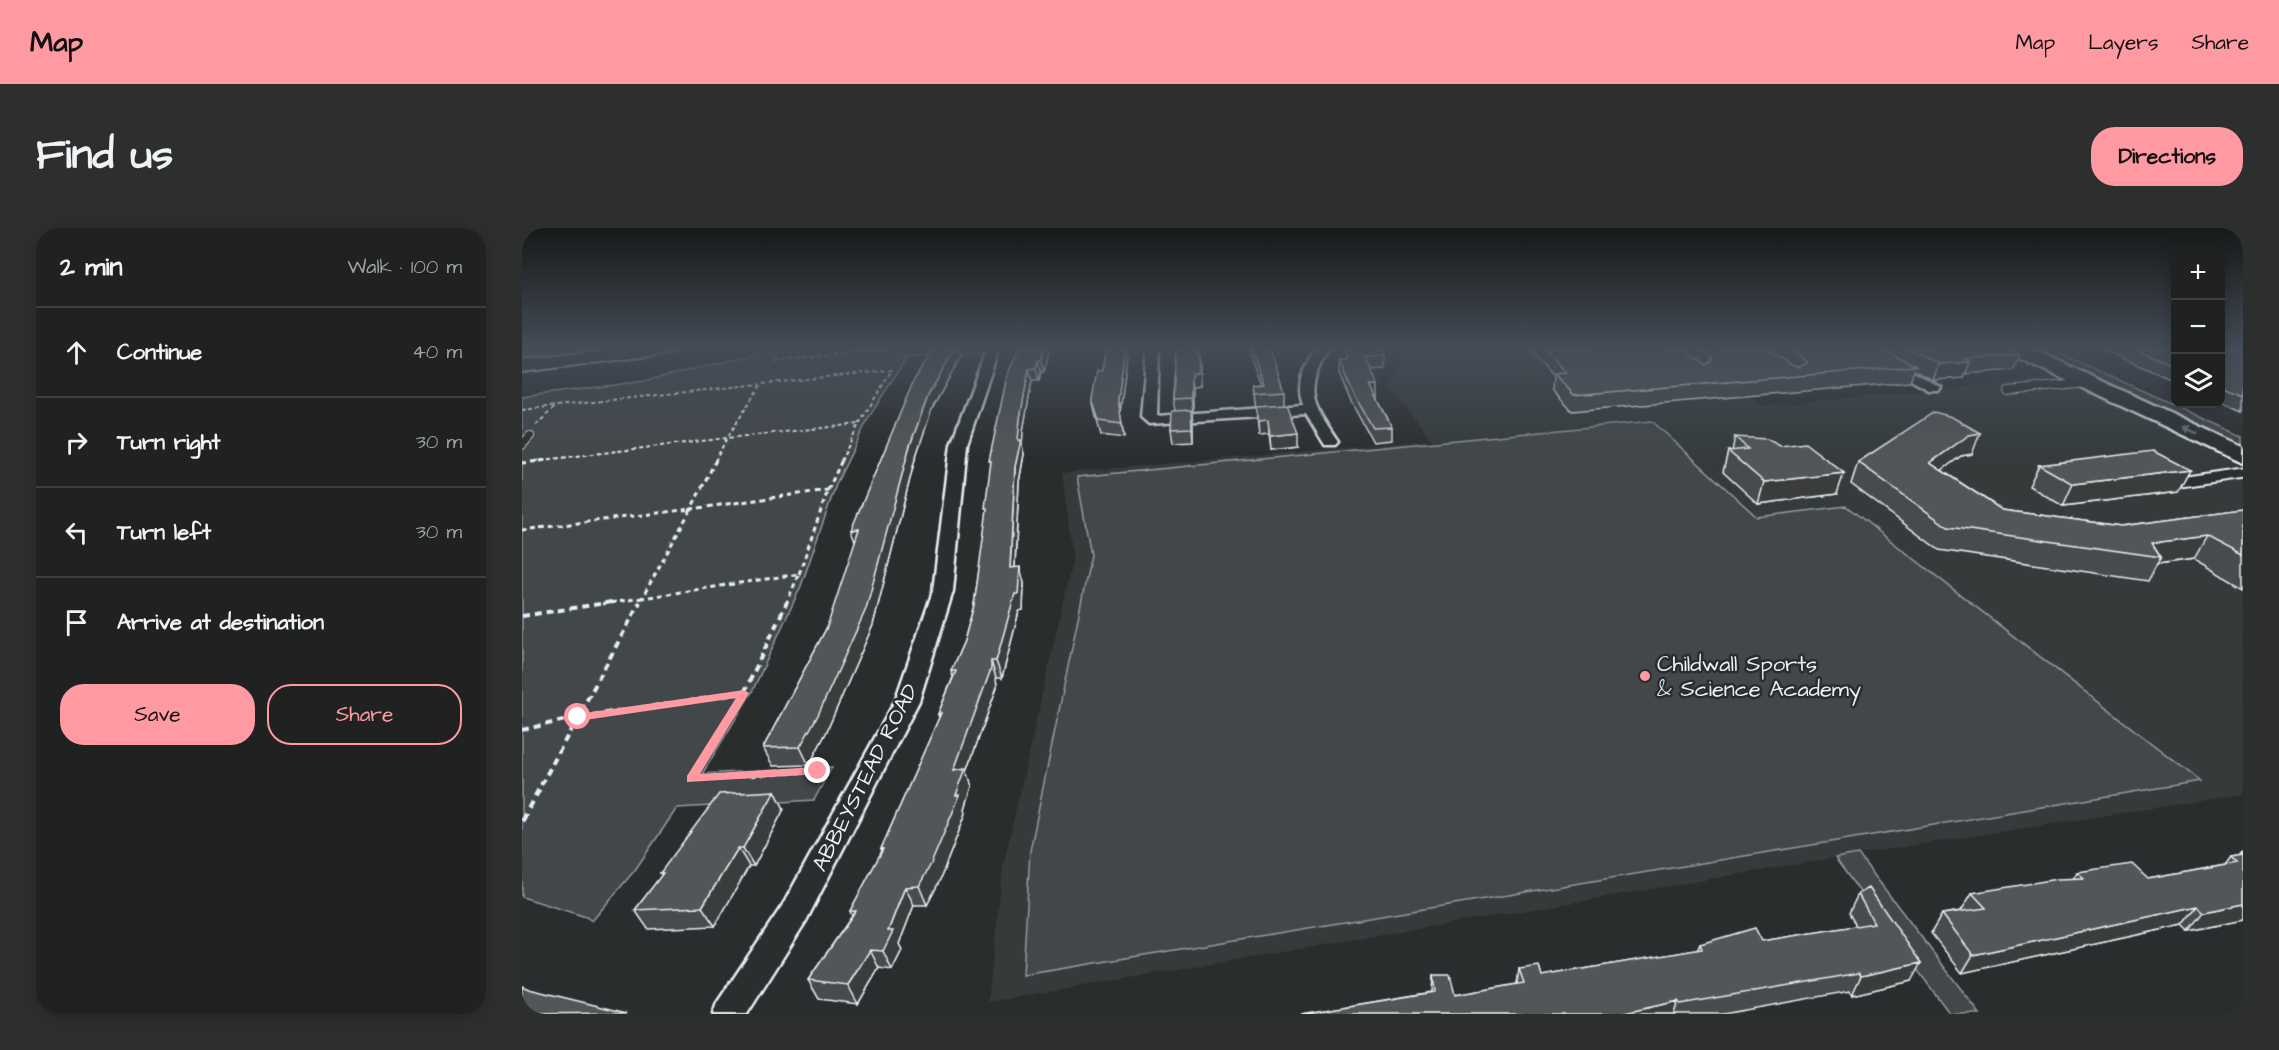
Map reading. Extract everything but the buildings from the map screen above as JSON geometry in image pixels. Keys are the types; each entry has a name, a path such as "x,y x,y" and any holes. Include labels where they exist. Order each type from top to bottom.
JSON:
{"highway":[{"path":"2092,385 2243,455"},
{"path":"2135,385 2171,401"},
{"path":"2187,408 2243,434"}],"street":[{"name":"ABBEYSTEAD ROAD","path":"729,1014 795,912 907,701 943,591 959,444 980,385"},
{"path":"1150,385 1148,417 1154,421 1309,409"},
{"path":"1308,385 1309,409 1330,442"},
{"path":"1929,385 1933,387"}],"lane":[{"path":"2008,392 2073,385"},
{"path":"522,445 530,436"},
{"path":"2180,483 2243,473"}],"path":[{"path":"522,410 755,385"},
{"path":"522,821 727,438 761,385"},
{"path":"818,771 691,779 744,693 771,642 799,574 828,490 859,423 883,385"},
{"path":"530,436 528,434 556,406"},
{"path":"522,463 859,423"},
{"path":"522,530 828,490"},
{"path":"522,616 799,574"},
{"path":"522,730 578,717 744,693"}],"shaded area":[{"path":"616,385 889,385 869,417 837,482 801,586 752,692 702,774 832,767 814,800 677,808 635,870 592,921 586,917 522,897 522,397"},
{"name":"Childwall Sports & Science Academy","path":"1392,385 1735,385 1762,406 1989,385 2074,385 2243,467 2243,794 1858,854 988,1002 1003,867 1073,558 1062,473 1432,440 1391,388"},
{"path":"2102,385 2129,385 2171,404 2171,408 2181,408 2243,436 2243,450"},
{"name":"Childwall Sports & Science Academy","path":"1652,421 1757,517 1846,506 2200,781 1023,975 1030,851 1091,555 1077,477"},
{"path":"1858,854 1980,1014 1950,1014 1835,858"}],"place":[{"name":"Childwall Sports & Science Academy","path":"1645,676"}],"route":[{"path":"578,717 744,693 691,779 818,771"}]}
